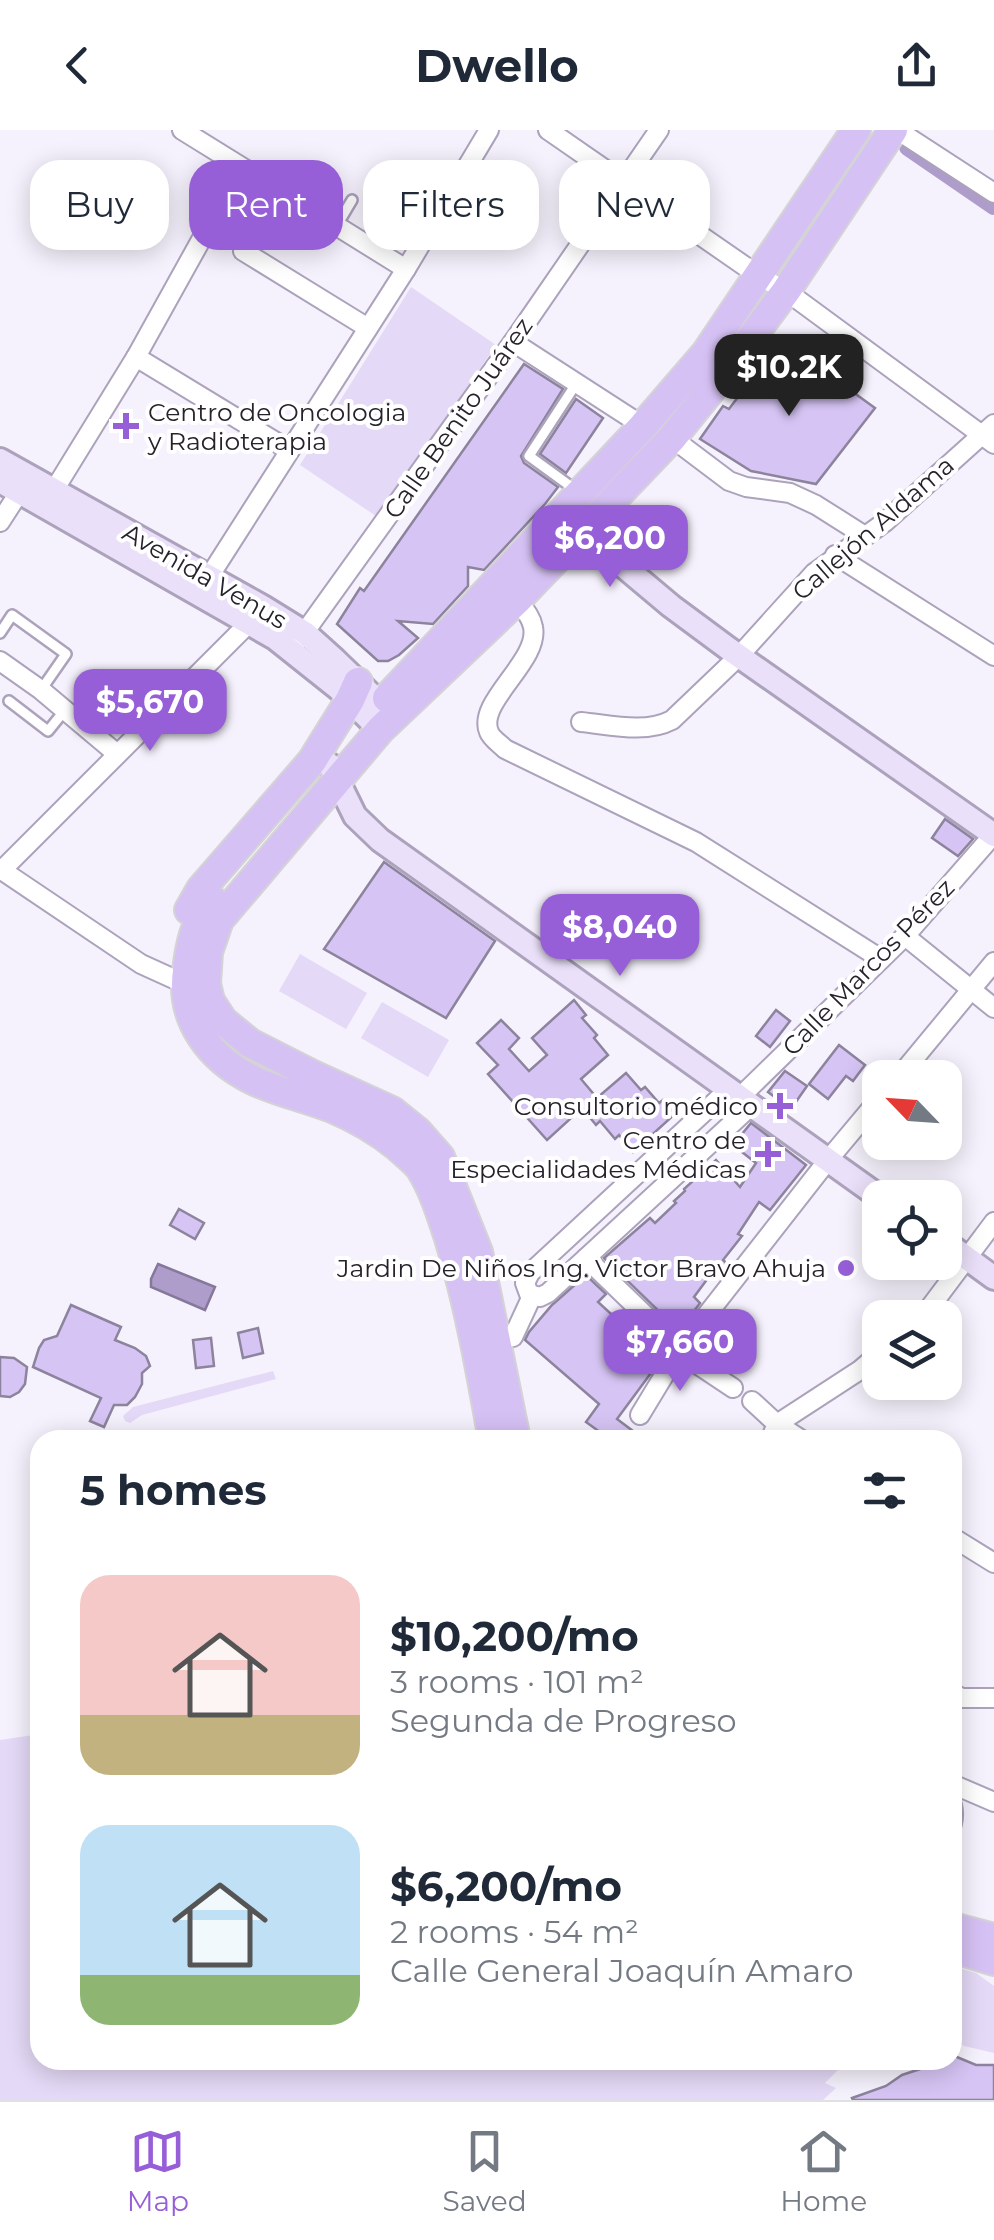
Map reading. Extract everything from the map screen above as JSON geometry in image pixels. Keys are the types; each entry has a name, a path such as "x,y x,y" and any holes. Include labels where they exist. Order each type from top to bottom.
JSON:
{"main road":[{"path":"222,1021 206,984 208,952 219,920 333,773 372,709 643,426 706,353 752,271 856,130"},
{"path":"491,1430 459,1270 437,1200 418,1164 380,1132 333,1109 252,1080 222,1060 200,1038 171,956 182,922 201,890 312,761 372,709 516,600 672,438 786,291 895,130"},
{"path":"181,990 191,940 206,908 245,860 333,773"},
{"path":"181,990 250,1042 392,1110 440,1157 478,1252 514,1430"},
{"path":"962,1930 994,1938"},
{"path":"962,1951 994,1962"}],"street":[{"path":"182,130 229,160"},
{"path":"202,130 246,160"},
{"path":"209,577 406,270 488,130"},
{"path":"548,130 590,160"},
{"name":"Calle Benito Juárez","path":"640,160 659,130"},
{"path":"895,130 994,193"},
{"path":"343,230 406,270"},
{"path":"710,242 990,434"},
{"path":"49,498 136,357 195,250"},
{"path":"244,250 368,328"},
{"name":"Calle Benito Juárez","path":"297,642 578,250"},
{"path":"513,342 643,426"},
{"path":"136,357 290,450"},
{"name":"Callejón Aldama","path":"582,722 658,728 672,720 814,573 990,434"},
{"path":"672,438 729,480 746,487 790,493 865,536"},
{"name":"Avenida Venus","path":"0,460 16,483 209,577 256,615"},
{"path":"0,522 16,483"},
{"name":"Avenida Venus","path":"49,498 256,615 297,642 372,709"},
{"path":"570,502 583,534 671,606 994,835"},
{"path":"836,556 994,656"},
{"path":"516,600 530,616 534,632 530,647 487,720 489,734 504,749 696,842 881,958"},
{"path":"181,990 1,869 256,615"},
{"path":"0,661 41,690 116,754"},
{"path":"333,773 356,816 380,840 862,1184"},
{"name":"Calle Marcos Pérez","path":"740,1097 904,936 994,835"},
{"path":"904,936 994,1008"},
{"path":"913,1060 994,962"},
{"path":"740,1097 658,1192 546,1296 532,1296 525,1286 528,1275 639,1172 740,1097"},
{"path":"640,1416 862,1119"},
{"path":"935,1300 994,1222"},
{"path":"962,1254 994,1278"},
{"path":"586,1258 687,1355 740,1393 772,1430"},
{"path":"512,1338 532,1296"},
{"path":"777,1430 862,1368"},
{"path":"962,1543 994,1562"},
{"path":"962,1695 994,1698"},
{"path":"962,1788 994,1802"}],"lane":[{"path":"343,215 352,200"},
{"path":"570,502 530,456 578,382"},
{"path":"0,633 12,615 66,654 41,690"},
{"path":"10,701 48,731 65,710"},
{"path":"639,1172 658,1192"}],"shaded area":[{"path":"411,287 496,345 379,518 300,465"},
{"path":"300,954 367,993 346,1029 279,991"},
{"path":"382,1002 449,1040 428,1077 361,1038"},
{"path":"158,1264 215,1287 205,1310 151,1287"},
{"path":"273,1371 276,1379 142,1415 130,1423 123,1416 133,1407"},
{"path":"30,1736 30,2070 838,2070 825,2083 836,2088 823,2100 0,2100 0,1740"},
{"path":"962,1969 994,1986 994,2053 964,2046"}],"building":[{"path":"781,340 875,408 816,484 751,471 700,439 723,406 729,409"},
{"path":"524,364 563,389 521,456 524,463 558,487 484,570 468,567 468,586 433,624 398,621 418,638 399,655 378,661 337,624"},
{"path":"576,399 603,418 566,473 540,454"},
{"path":"945,819 973,839 958,856 932,838"},
{"path":"384,862 495,941 446,1018 324,949"},
{"path":"574,1000 608,1055 581,1079 597,1098 626,1073 641,1090 645,1087 675,1114 633,1152 600,1121 596,1125 582,1108 547,1140 488,1074 498,1065 477,1043 501,1020 519,1038 509,1049 529,1071 547,1055 532,1038"},
{"path":"776,1010 790,1021 770,1047 756,1036"},
{"path":"839,1045 862,1063 853,1081 846,1076 828,1099 809,1084"},
{"path":"785,1071 807,1086 791,1109 768,1092"},
{"path":"751,1123 806,1165 770,1210 759,1202 738,1234 742,1236 723,1260 730,1266 721,1276 714,1270 694,1297 700,1303 691,1315 682,1313 671,1323 604,1258 650,1218 655,1223 716,1160 740,1187 756,1163 733,1145"},
{"path":"179,1209 204,1223 195,1239 170,1225"},
{"path":"586,1275 606,1294 598,1302 623,1325 630,1318 653,1340 636,1362 651,1373 617,1419 632,1430 597,1430 586,1422 599,1404 525,1340 552,1305"},
{"path":"71,1305 121,1327 115,1340 146,1356 150,1366 142,1373 142,1384 135,1397 127,1405 114,1405 104,1427 90,1421 101,1398 33,1367 39,1348 44,1340 57,1336"},
{"path":"258,1328 263,1353 243,1358 238,1333"},
{"path":"211,1338 214,1366 196,1368 193,1340"},
{"path":"0,1357 14,1358 27,1367 25,1384 10,1397 0,1396"},
{"path":"962,2059 976,2065 994,2065 994,2100 852,2098 886,2086 917,2070 962,2070"}],"waterway":[{"path":"908,147 994,206"}],"place":[{"name":"Centro de Oncologia y Radioterapia","path":"126,426"},
{"name":"Consultorio médico","path":"780,1106"},
{"name":"Centro de Especialidades Médicas","path":"768,1154"},
{"name":"Jardin De Niños Ing. Victor Bravo Ahuja","path":"846,1268"}]}
